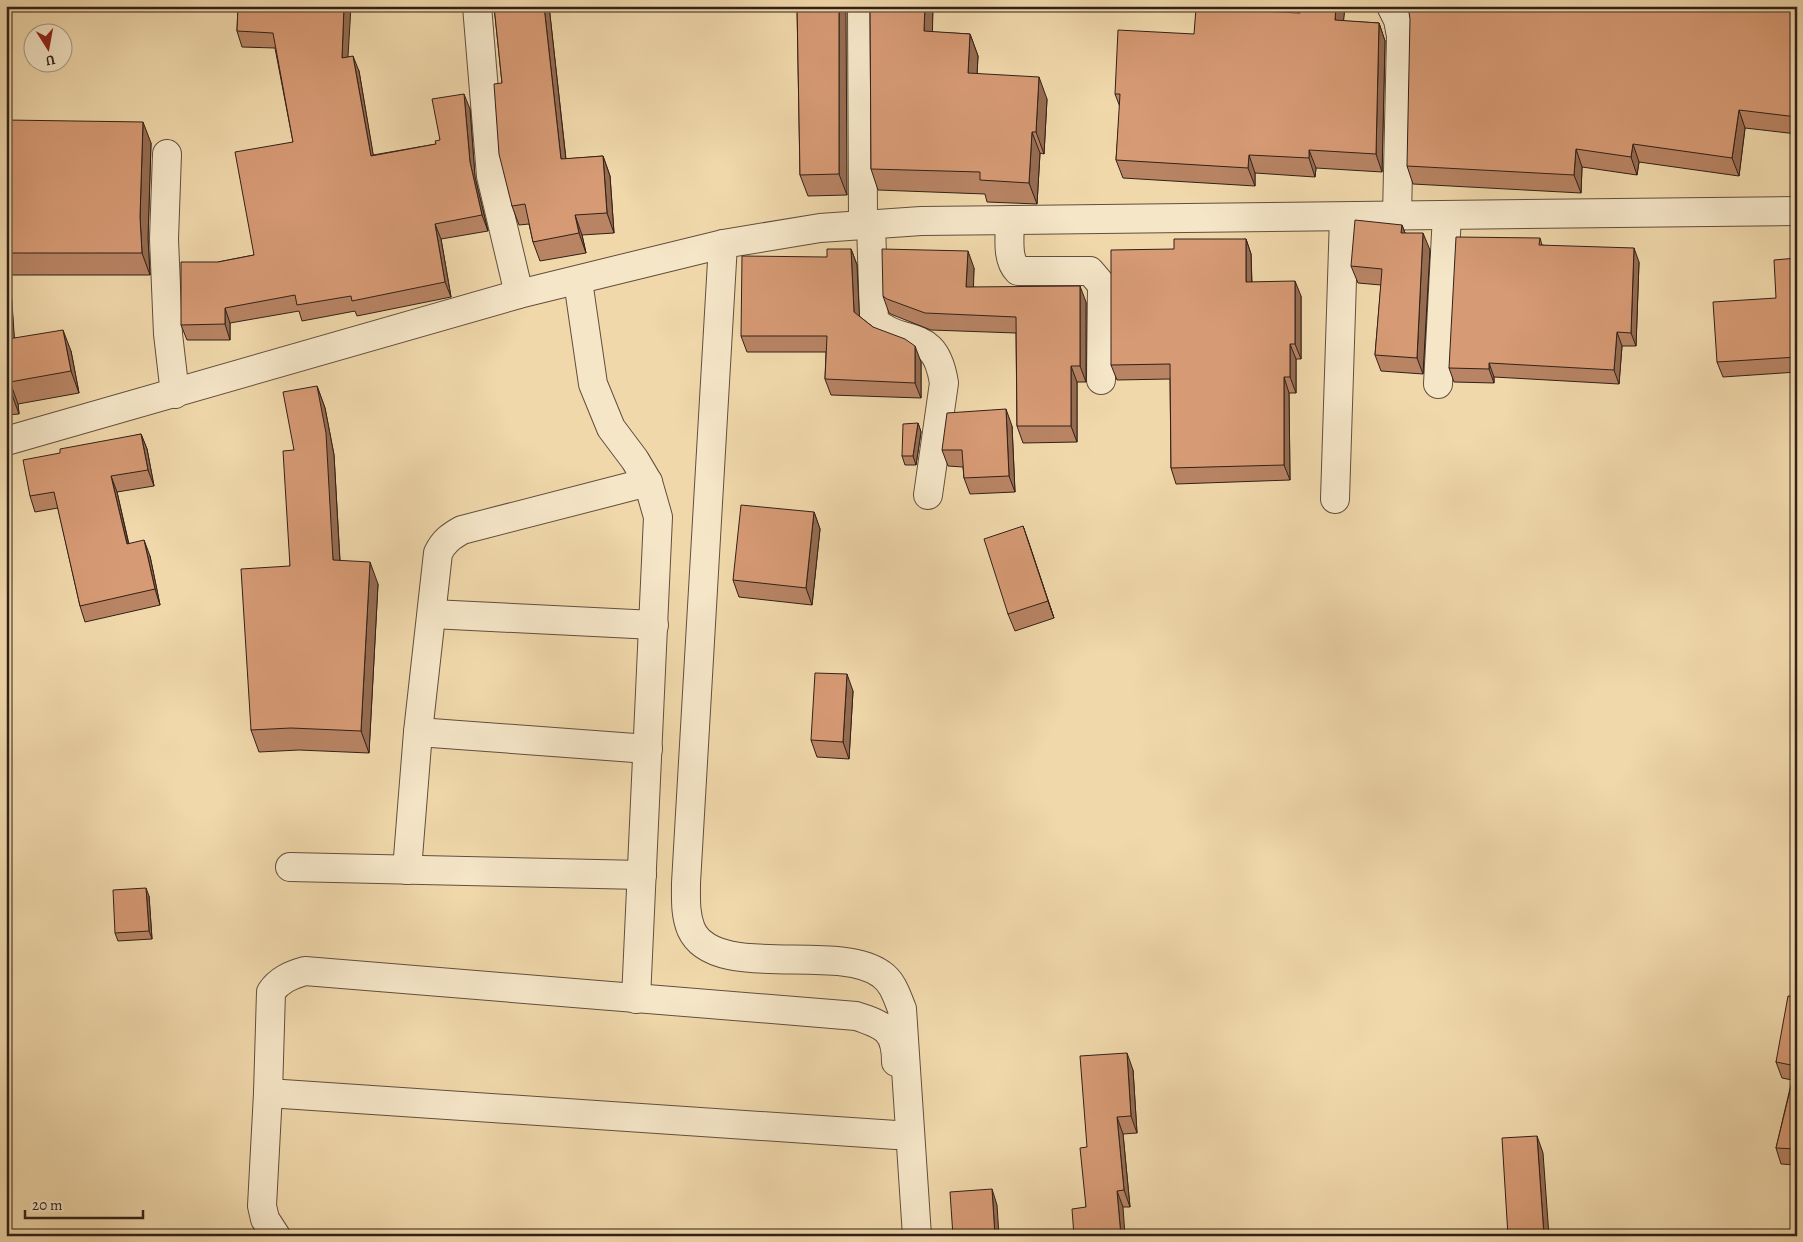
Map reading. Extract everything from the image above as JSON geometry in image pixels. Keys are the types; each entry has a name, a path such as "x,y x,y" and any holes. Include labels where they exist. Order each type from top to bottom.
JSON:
{"street":[{"path":"477,6 491,176 519,294"},
{"path":"862,6 867,223 874,321 880,326 921,341 932,351 941,365 944,383 928,495"},
{"path":"1391,6 1398,20 1401,36 1397,216"},
{"path":"167,154 164,239 168,334 174,394"},
{"path":"6,441 519,294 724,244 820,228 867,223 1010,220 1797,211"},
{"path":"1438,384 1447,215"},
{"path":"1335,498 1344,217"},
{"path":"1010,220 1010,259 1012,265 1018,271 1090,271 1102,285 1101,380"},
{"path":"724,244 686,874 687,915 692,931 707,948 726,956 847,962 871,968 883,974 893,988 902,1009 917,1236"},
{"path":"578,281 593,384 611,428 635,460 648,482 658,517 636,999"},
{"path":"407,870 418,732 438,553 449,537 462,530 648,482"},
{"path":"432,614 654,625"},
{"path":"418,732 648,749"},
{"path":"290,867 642,875"},
{"path":"276,1236 265,1219 262,1206 271,992 282,980 293,974 305,972 856,1016 880,1024 890,1034 896,1046 896,1135 901,1236"},
{"path":"268,1093 896,1135"}],"building":[{"path":"238,6 344,6 342,58 353,56 371,156 436,144 435,141 440,140 432,99 464,94 470,162 482,215 435,224 445,282 352,301 351,296 297,305 295,295 225,308 225,324 181,325 181,262 218,262 254,255 235,152 293,142 273,33 237,31"},
{"path":"494,6 544,6 561,159 603,156 607,213 575,215 579,233 533,242 525,204 512,206 499,154 494,84 502,83"},
{"path":"797,6 839,6 839,174 800,175"},
{"path":"870,6 925,6 924,31 970,34 968,73 1039,77 1036,132 1032,132 1029,183 980,180 980,172 871,169"},
{"path":"1300,6 1336,6 1335,20 1379,23 1376,154 1309,150 1309,158 1249,155 1248,168 1116,160 1120,94 1115,94 1118,30 1194,34 1196,8 1300,13"},
{"path":"1408,6 1797,6 1797,117 1739,110 1732,158 1633,144 1631,157 1576,149 1574,175 1407,166 1410,19"},
{"path":"6,120 143,122 140,217 142,253 6,253"},
{"path":"1355,220 1402,225 1401,233 1423,233 1417,358 1375,355 1382,269 1351,266"},
{"path":"1456,237 1540,238 1539,245 1634,248 1631,333 1617,332 1614,370 1489,363 1489,369 1449,368"},
{"path":"1174,239 1246,239 1246,282 1295,281 1295,344 1290,344 1290,377 1284,377 1284,465 1171,468 1170,364 1111,365 1111,250 1174,249"},
{"path":"827,249 851,249 854,312 873,327 905,339 915,346 915,383 825,379 827,336 741,336 742,256 827,257"},
{"path":"882,249 968,251 966,287 1080,286 1080,366 1071,366 1071,426 1017,426 1016,317 925,313 887,299 883,296"},
{"path":"1797,258 1797,357 1717,362 1713,302 1776,298 1774,260"},
{"path":"6,318 8,339 63,330 71,371 10,382 11,392 6,392"},
{"path":"317,386 326,433 333,560 370,562 361,731 291,728 251,730 241,569 290,566 283,451 294,450 283,392"},
{"path":"1006,409 1009,476 964,478 962,450 942,450 947,413"},
{"path":"918,423 913,456 902,456 903,424"},
{"path":"141,434 148,470 111,476 127,544 144,540 155,589 80,606 54,492 30,496 23,460 60,453 60,449"},
{"path":"741,505 814,512 806,588 733,580"},
{"path":"1023,526 1048,601 1008,614 984,539"},
{"path":"815,673 847,674 843,742 811,740"},
{"path":"146,888 149,931 115,933 113,890"},
{"path":"1788,996 1797,997 1797,1149 1776,1148 1796,1066 1776,1062"},
{"path":"1127,1053 1131,1116 1117,1117 1124,1190 1117,1191 1121,1236 1074,1236 1072,1209 1086,1207 1080,1148 1087,1147 1080,1056"},
{"path":"1537,1136 1544,1236 1508,1236 1502,1138"},
{"path":"992,1189 995,1236 953,1236 950,1192"}]}
